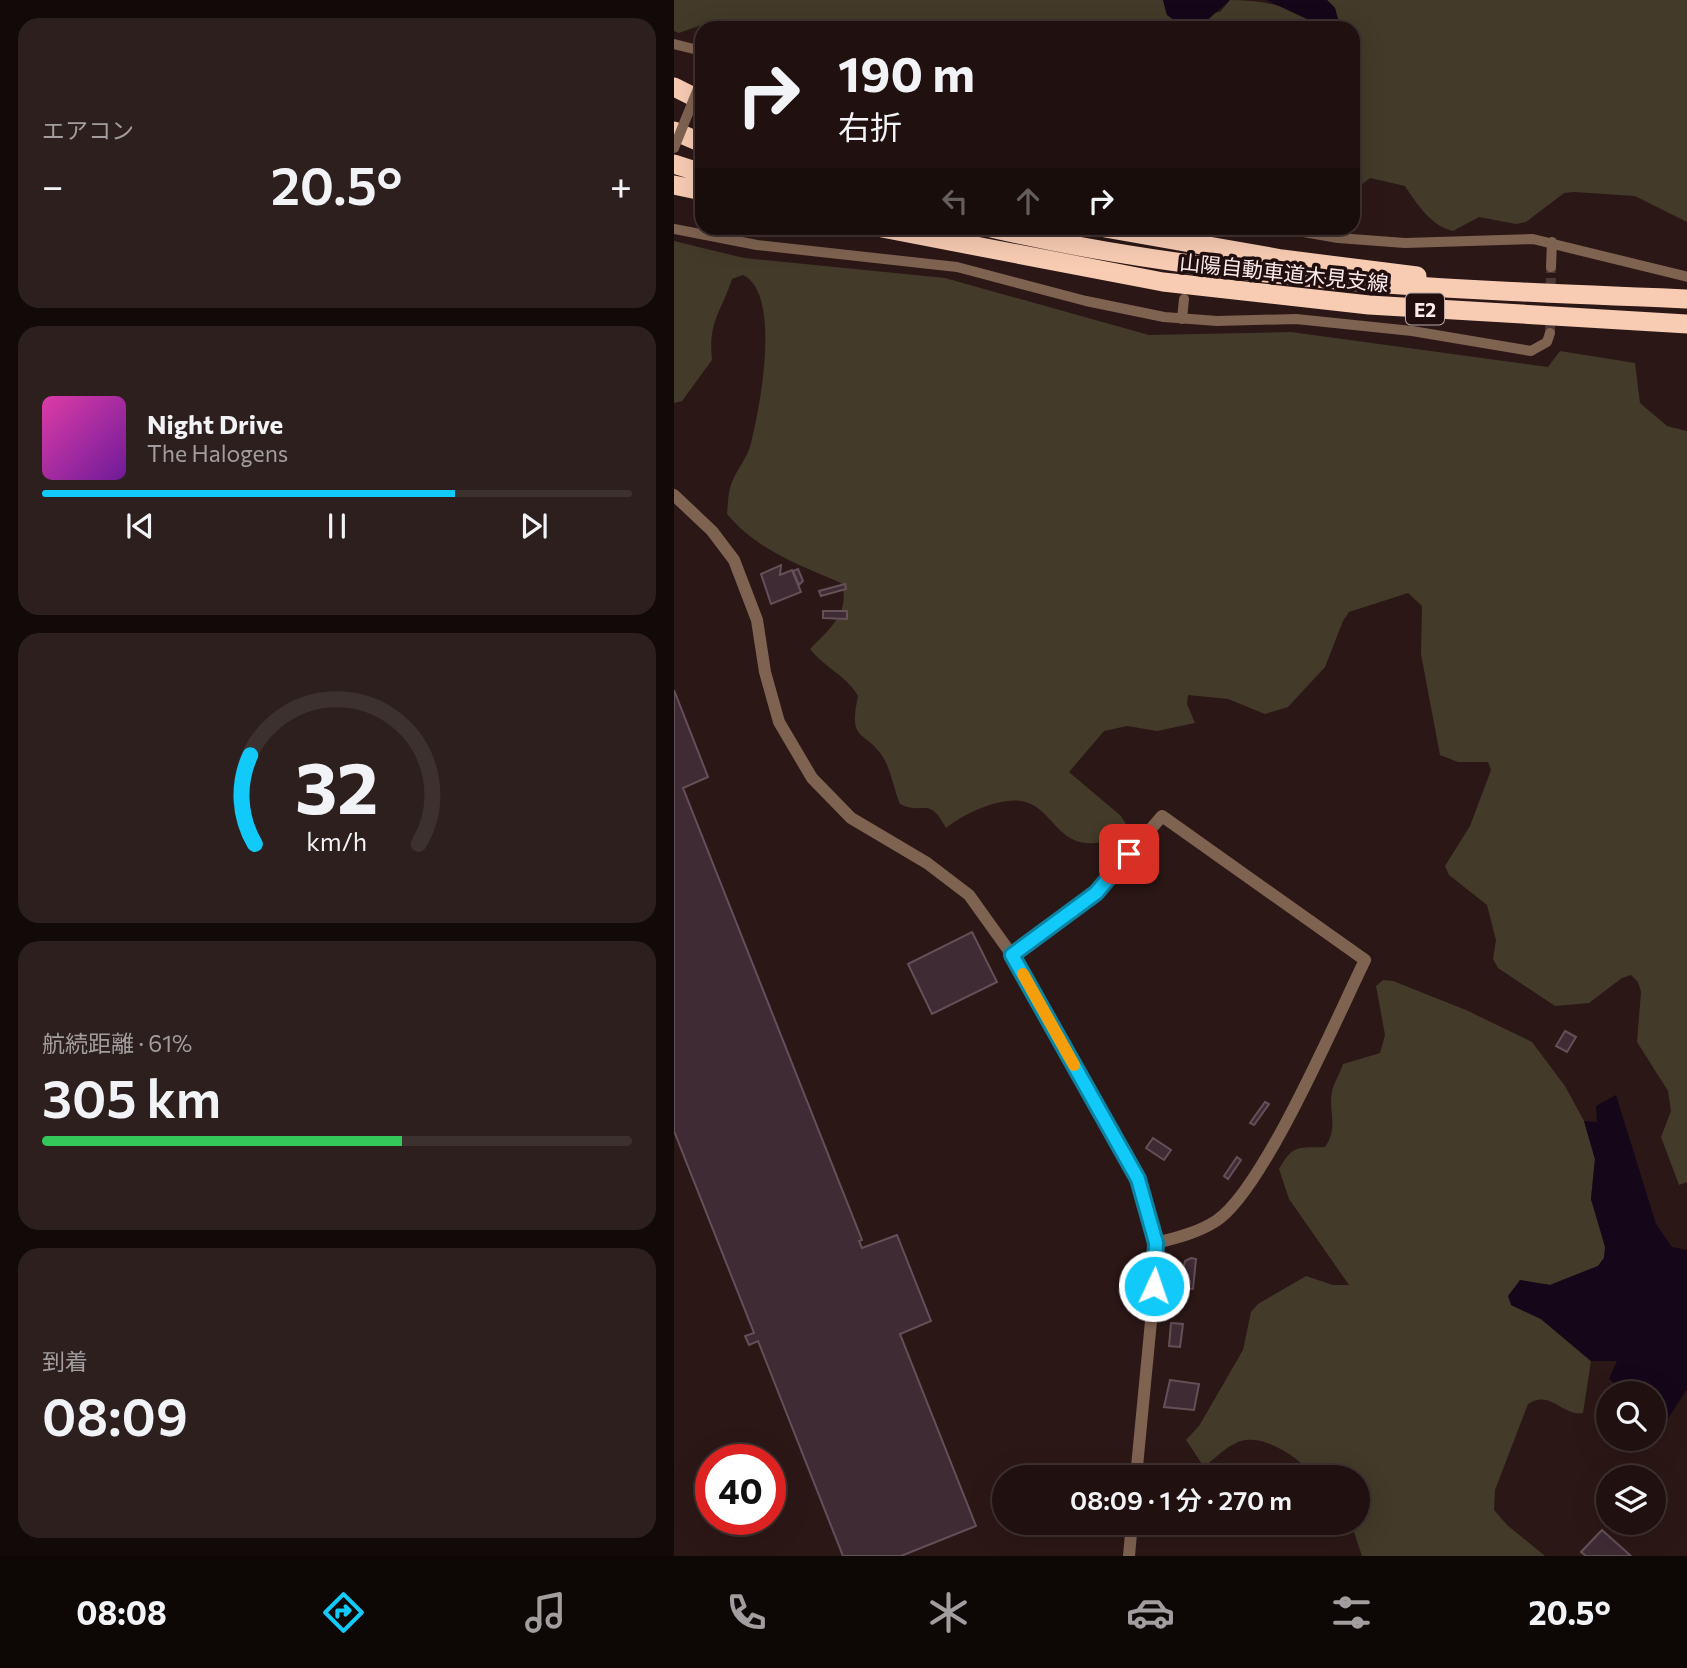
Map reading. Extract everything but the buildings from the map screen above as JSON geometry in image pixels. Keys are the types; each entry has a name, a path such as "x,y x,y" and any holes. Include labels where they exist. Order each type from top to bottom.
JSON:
{"highway":[{"path":"674,87 695,98"},
{"path":"674,131 695,140"},
{"path":"674,164 695,171"},
{"path":"674,185 695,190"},
{"path":"917,235 1003,252"},
{"path":"932,235 1003,252"},
{"path":"1030,235 1169,260 1400,286 1490,292"},
{"name":"E2","path":"1146,235 1282,258 1402,273 1490,292 1687,299"},
{"name":"山陽自動車道木見支線","path":"1003,252 1163,282 1369,305 1687,324"}],"street":[{"path":"674,44 695,49"},
{"path":"674,148 695,96"},
{"path":"674,229 695,233"},
{"path":"705,235 757,245 957,267 1086,301 1182,319 1296,319 1412,331 1531,351 1547,342 1550,333"},
{"path":"1321,235 1406,243 1533,239 1687,277"},
{"path":"1551,267 1552,242"},
{"path":"1182,319 1184,299"},
{"path":"674,495 712,531 734,560 757,620 766,672 779,722 812,778 851,818 927,863 969,895 1012,955 1138,1179 1156,1243 1157,1259 1137,1465"},
{"path":"1012,955 1096,893 1162,816 1365,960 1275,1140 1239,1197 1218,1220 1186,1236 1156,1243"},
{"path":"1128,1556 1130,1535"}],"shaded area":[{"path":"674,0 1163,0 1167,15 1220,12 1230,0 1242,0 1277,5 1310,21 695,21 695,27 679,33 674,31"},
{"path":"1163,0 1230,0 1206,21 1175,21 1167,15"},
{"path":"1266,0 1327,0 1335,8 1339,21 1311,21"},
{"path":"1327,0 1687,0 1687,222 1635,196 1574,192 1564,193 1526,222 1516,224 1479,217 1453,231 1431,219 1405,186 1370,178 1360,186 1360,21 1338,21 1335,8"},
{"path":"674,241 744,258 945,278 1149,335 1291,332 1548,367 1560,351 1635,363 1640,403 1667,426 1687,431 1687,1182 1679,1185 1661,1137 1671,1111 1668,1091 1637,1042 1641,992 1638,982 1631,975 1622,978 1589,1003 1555,1006 1498,968 1493,959 1496,940 1487,905 1449,875 1445,866 1470,826 1491,770 1488,762 1458,762 1440,755 1421,654 1422,606 1408,593 1349,612 1325,667 1288,707 1265,714 1228,699 1188,695 1187,704 1195,723 1157,731 1127,726 1104,731 1069,772 1121,816 1126,824 1111,839 1096,843 1074,840 1037,808 1022,801 992,804 962,817 946,828 930,809 900,804 883,757 857,729 855,711 858,696 854,689 810,649 831,628 841,611 844,593 841,583 765,547 727,514 734,477 751,443 765,353 762,304 755,286 743,275 732,279 716,318 712,336 712,360 682,401 674,403"},
{"path":"1383,980 1393,981 1466,1010 1532,1042 1565,1086 1584,1121 1595,1159 1591,1199 1606,1247 1604,1258 1598,1266 1550,1285 1520,1280 1511,1305 1541,1319 1591,1361 1583,1413 1569,1411 1550,1401 1536,1400 1528,1404 1495,1490 1494,1510 1507,1525 1545,1556 1362,1556 1355,1535 1370,1535 1370,1465 1303,1465 1275,1446 1247,1440 1235,1443 1203,1465 1186,1440 1199,1426 1243,1350 1251,1312 1258,1304 1306,1276 1333,1285 1349,1285 1289,1199 1279,1169 1288,1155 1297,1149 1325,1147 1332,1126 1332,1091 1343,1064 1380,1053 1385,1035 1376,986"},
{"path":"1616,1095 1656,1224 1672,1247 1687,1250 1687,1389 1666,1422 1666,1381 1611,1381 1609,1379 1617,1361 1591,1361 1541,1319 1511,1305 1508,1296 1520,1280 1550,1285 1598,1266 1604,1258 1605,1247 1591,1199 1595,1159 1584,1121 1597,1122 1596,1106"}],"tunnel":[{"path":"1186,289 1194,235"},
{"path":"1550,333 1551,267"}],"slow traffic":[{"path":"1023,974 1074,1065"}],"route":[{"path":"1129,854 1096,893 1012,955 1138,1179 1156,1243 1154,1286"}]}
